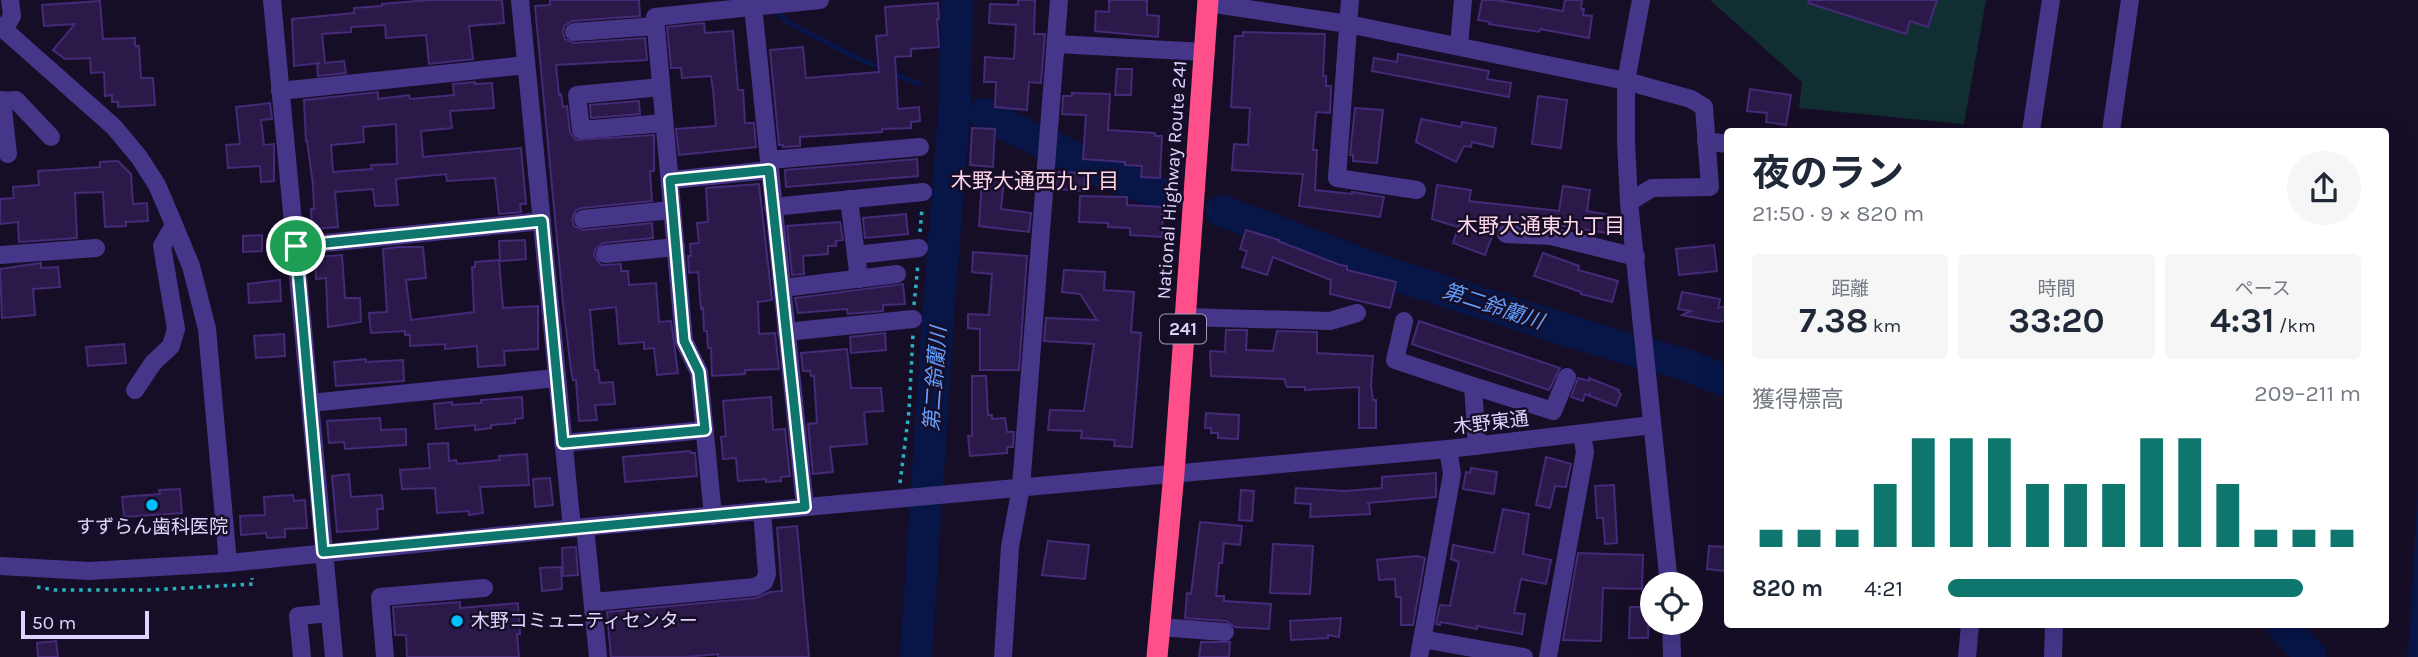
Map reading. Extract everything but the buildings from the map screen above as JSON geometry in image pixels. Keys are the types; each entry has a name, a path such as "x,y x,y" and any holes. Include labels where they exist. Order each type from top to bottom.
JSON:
{"highway":[{"name":"National Highway Route 241","path":"1157,657 1174,473 1208,1"}],"street":[{"path":"10,0 12,16 2,28 114,127 139,157 157,185 191,266 207,329 228,563"},
{"path":"272,0 334,657"},
{"path":"520,0 563,443 593,602 597,657"},
{"path":"713,516 699,372 684,341 655,17 669,7 753,6 810,0"},
{"path":"1003,657 1010,547 1021,487 1059,0"},
{"path":"1350,0 1338,178 1417,190"},
{"path":"1459,46 1463,0"},
{"path":"1641,0 1626,81 1626,142 1629,202 1668,572"},
{"path":"2031,128 2051,0"},
{"path":"2111,128 2130,0"},
{"path":"1208,1 1348,24 1626,81 1691,99 1704,107 1710,187 1652,188 1629,202"},
{"path":"753,6 805,507"},
{"path":"574,33 656,26"},
{"path":"1056,44 1204,52"},
{"path":"280,91 526,65"},
{"path":"661,87 577,95 580,130 664,123"},
{"path":"8,154 1,101 16,100 51,137"},
{"path":"1706,141 1724,144"},
{"path":"670,180 920,147"},
{"path":"773,207 923,192"},
{"path":"849,199 859,279"},
{"path":"583,219 672,210"},
{"path":"296,246 542,221"},
{"path":"135,390 153,363 171,346 176,329 162,246 174,225"},
{"path":"1506,234 1551,236 1636,257"},
{"path":"605,254 676,247"},
{"path":"0,255 96,248"},
{"path":"856,256 919,248"},
{"path":"782,288 897,274"},
{"path":"1184,317 1329,321 1357,313"},
{"path":"786,332 913,319"},
{"path":"1404,321 1395,360 1553,411 1567,377"},
{"path":"310,403 556,379"},
{"path":"1473,386 1477,446"},
{"name":"木野東通","path":"0,566 89,571 228,563 579,527 1448,449 1652,425"},
{"path":"563,443 705,430"},
{"path":"1548,657 1585,452 1582,434"},
{"path":"1448,449 1452,474 1416,652 1524,657"},
{"path":"593,602 755,587 764,582 767,574 762,511"},
{"path":"385,657 380,597 484,588"},
{"path":"302,657 298,616 330,613"},
{"path":"1160,627 1225,632"},
{"path":"1967,657 1970,628"},
{"path":"2053,657 2054,628"},
{"path":"1671,635 1672,657"}],"green space":[{"path":"1710,0 1986,0 1964,124 1799,108 1802,82"}],"shaded area":[{"path":"2418,491 2418,657 2408,657"}],"waterway":[{"name":"第二鈴蘭川","path":"916,657 955,101 957,0"},
{"path":"776,8 786,21 855,57 919,84"},
{"name":"第二鈴蘭川","path":"948,88 955,87"},
{"name":"第二鈴蘭川","path":"984,114 1100,170 1166,196"},
{"name":"第二鈴蘭川","path":"1222,211 1378,270 1614,345 1680,363 1724,380"},
{"name":"第二鈴蘭川","path":"2285,628 2311,657"}],"place":[{"name":"すずらん歯科医院","path":"152,505"},
{"name":"木野コミュニティセンター","path":"457,621"}],"district":[{"name":"木野大通西九丁目","path":"1035,181"},
{"name":"木野大通東九丁目","path":"1541,226"}],"route":[{"path":"769,170 805,507 323,552 296,246 542,221 563,443 705,430 699,372 684,341 670,180 769,170"}]}
